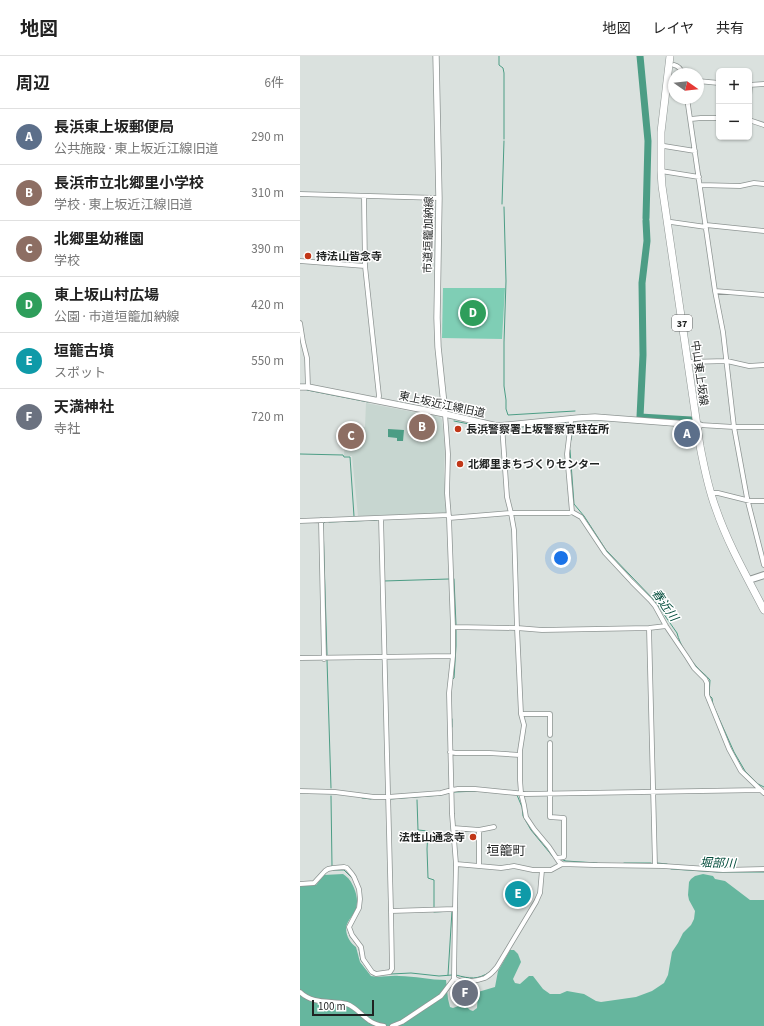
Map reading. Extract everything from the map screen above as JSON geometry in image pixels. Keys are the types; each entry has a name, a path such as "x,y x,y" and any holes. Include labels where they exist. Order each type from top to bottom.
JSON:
{"main road":[{"name":"中山東上坂線","path":"670,56 661,132 663,171 668,229 698,424 705,452 712,493 764,610"},
{"name":"中山東上坂線","path":"674,56 674,65 668,100 663,171 689,362"},
{"path":"751,579 764,575"},
{"name":"中山東上坂線","path":"751,579 764,600"}],"street":[{"name":"市道垣籠加納線","path":"436,56 439,198 437,318 444,414"},
{"path":"674,65 680,68"},
{"path":"704,82 716,83"},
{"path":"752,85 764,84"},
{"path":"688,104 727,361 734,427 748,500 764,565"},
{"path":"691,119 716,118"},
{"path":"752,121 764,125"},
{"path":"664,146 695,151"},
{"path":"663,171 699,176"},
{"path":"700,186 740,186 754,183 764,184"},
{"path":"300,194 439,198"},
{"path":"364,196 365,266 379,396 378,401"},
{"path":"671,222 764,230"},
{"path":"300,261 365,266"},
{"path":"716,291 764,295"},
{"path":"300,322 307,358 308,387"},
{"path":"689,362 727,361 749,366 764,365"},
{"name":"東上坂近江線旧道","path":"300,386 498,426 595,417 698,424"},
{"path":"392,1026 402,1022 441,996 454,979 456,864 453,828 449,692 453,627 447,493 448,454 444,414"},
{"path":"570,419 567,454 572,512"},
{"path":"698,424 734,427 764,427"},
{"path":"502,425 507,497 515,537 521,714 524,725 520,755 521,793 526,817 557,858 558,862 562,864"},
{"path":"712,493 764,502"},
{"path":"300,520 572,512 582,517 605,553 655,606 666,626 694,668 705,679 707,683 708,695 728,749 742,771 764,793"},
{"path":"300,884 314,883 325,871 333,868 344,867 352,874 359,889 360,899 359,908 349,927 352,936 361,947 363,959 374,974 390,972 392,969 381,518"},
{"path":"321,520 324,659"},
{"path":"453,627 542,630 650,628 666,626"},
{"path":"650,628 654,866"},
{"path":"300,658 324,659 452,656"},
{"path":"521,714 550,714 550,735"},
{"path":"550,743 550,817 564,818 564,857 557,858"},
{"path":"451,752 520,755"},
{"path":"300,791 335,792 388,799 441,793 452,790 475,789 521,793 760,790"},
{"path":"453,828 479,830 494,827"},
{"path":"479,830 479,866"},
{"path":"456,864 501,868 514,866 542,870 551,870 562,864 654,866 723,870 764,869"},
{"path":"454,979 457,981 468,982 476,981 492,973 497,967 536,902 540,893 542,870"},
{"path":"390,911 456,909"},
{"path":"300,992 315,1000 352,1006 370,1021 384,1026"}],"shaded area":[{"path":"443,288 505,288 502,339 442,338"},
{"path":"366,403 440,417 442,420 445,449 444,472 447,513 358,516 352,456 344,456 345,426 365,427"},
{"path":"388,429 404,430 403,441 397,441 397,438 388,437"},
{"path":"343,874 352,883 357,901 356,909 347,925 346,933 356,947 360,962 371,976 405,976 446,980 450,1007 453,1008 464,1004 473,1011 477,1008 478,992 495,987 498,971 510,950 514,950 518,954 521,962 513,979 515,983 520,984 529,976 533,976 543,989 550,994 560,994 567,991 584,994 596,1001 601,1002 636,997 652,991 664,983 668,975 672,952 683,933 691,925 694,919 695,911 688,895 689,882 695,876 703,874 713,876 715,879 725,881 750,900 764,900 764,1026 300,1026 300,886 316,885 324,875"}],"waterway":[{"path":"499,56 499,65 503,68 504,73 504,139"},
{"path":"640,56 648,141 646,218"},
{"path":"502,204 504,141"},
{"path":"504,207 506,281 504,386 508,415 575,411"},
{"path":"646,221 647,241 642,283 643,355 640,417 691,420"},
{"path":"307,390 368,402"},
{"name":"春近川","path":"454,421 469,424"},
{"name":"春近川","path":"504,429 565,422 568,425"},
{"name":"春近川","path":"474,425 494,430"},
{"name":"春近川","path":"571,440 572,428"},
{"name":"春近川","path":"570,450 574,504 584,516 606,550 654,600 677,633 687,655 710,680 709,695 712,698 713,705 734,752 745,771 758,784 764,787"},
{"path":"300,454 343,455 344,457 350,457 354,516"},
{"path":"329,522 377,520"},
{"path":"325,522 323,524 327,655"},
{"path":"384,581 449,579"},
{"path":"454,579 456,625"},
{"path":"452,680 454,678 456,629"},
{"path":"327,660 331,788"},
{"path":"452,719 452,727"},
{"path":"454,792 478,791 500,793"},
{"path":"390,799 441,795"},
{"path":"517,795 522,807 523,816 531,830 554,858"},
{"path":"331,796 332,866"},
{"path":"362,798 371,799"},
{"path":"417,800 418,830 428,831 428,878 434,880 434,907"},
{"path":"560,859 566,861 597,863"},
{"path":"624,863 651,863"},
{"name":"堀部川","path":"657,863 667,864"},
{"name":"堀部川","path":"671,869 717,872 764,872"},
{"path":"333,870 344,870 352,878"},
{"path":"434,912 452,911 448,975"},
{"path":"348,929 350,936 357,945"},
{"path":"359,949 361,960 367,968"},
{"path":"456,975 473,978 490,972"},
{"path":"391,974 411,973 439,976 452,975"}],"place":[{"name":"持法山皆念寺","path":"308,256"},
{"name":"東上坂山村広場","path":"473,313"},
{"name":"長浜市立北郷里小学校","path":"422,427"},
{"name":"長浜警察署上坂警察官駐在所","path":"458,429"},
{"name":"長浜東上坂郵便局","path":"687,434"},
{"name":"北郷里幼稚園","path":"351,436"},
{"name":"北郷里まちづくりセンター","path":"460,464"},
{"name":"法性山通念寺","path":"473,837"},
{"name":"垣籠古墳","path":"518,894"},
{"name":"天満神社","path":"465,993"}],"district":[{"name":"垣籠町","path":"506,850"}]}
